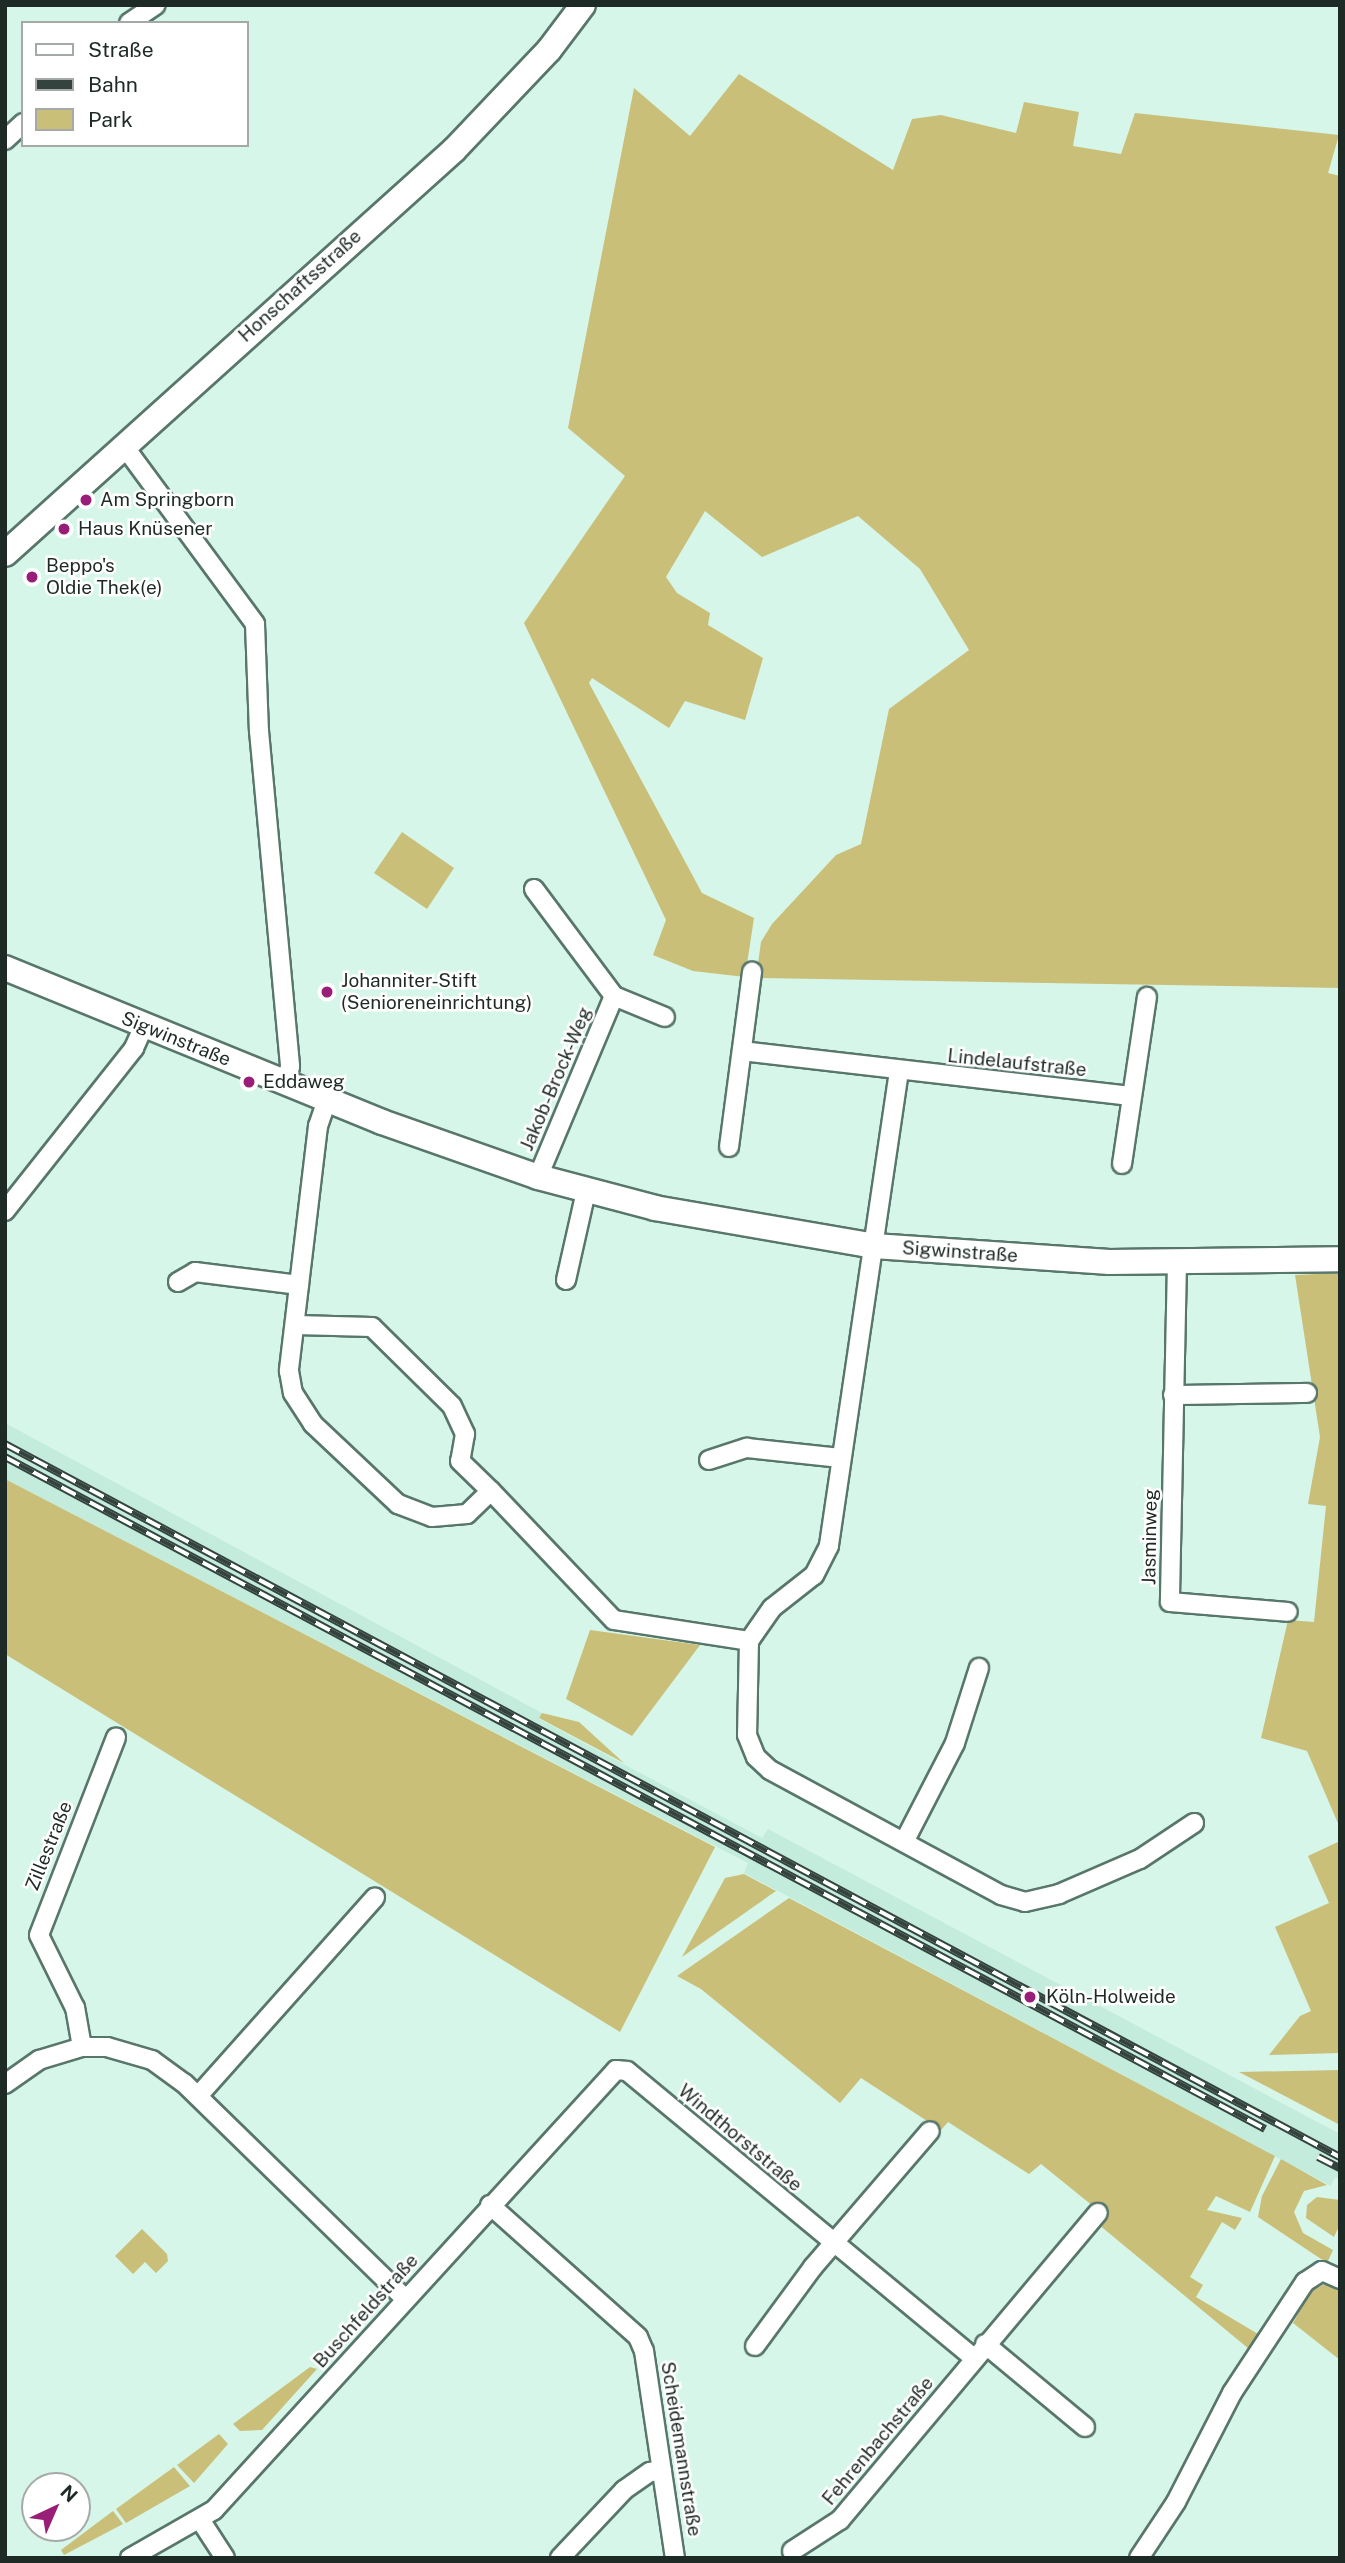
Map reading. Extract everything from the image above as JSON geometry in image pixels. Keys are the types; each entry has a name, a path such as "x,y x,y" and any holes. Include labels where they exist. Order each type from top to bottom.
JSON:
{"street":[{"path":"132,21 156,5"},
{"name":"Honschaftsstraße","path":"5,554 454,150 549,50 583,5"},
{"path":"5,140 21,125"},
{"path":"124,446 255,624 257,701 290,1067 285,1084"},
{"name":"Jakob-Brock-Weg","path":"534,889 614,996 665,1017"},
{"name":"Sigwinstraße","path":"5,968 327,1101 538,1177 586,1191 719,1221 874,1246 1108,1262 1340,1259"},
{"path":"729,1147 752,972"},
{"name":"Jakob-Brock-Weg","path":"538,1177 614,996"},
{"path":"1122,1164 1130,1096 1147,997"},
{"path":"5,1211 134,1048 144,1026"},
{"name":"Lindelaufstraße","path":"742,1051 1130,1096"},
{"path":"899,1071 829,1546 814,1575 772,1608 749,1642 744,1712 756,1757 770,1770 1001,1895 1025,1902 1059,1894 1140,1858 1194,1823"},
{"path":"327,1101 318,1126 299,1285 289,1371 293,1393 313,1424 398,1504 432,1517 467,1514 491,1491"},
{"path":"566,1280 586,1191"},
{"name":"Jasminweg","path":"1177,1262 1170,1602 1288,1612"},
{"path":"178,1282 195,1272 299,1285"},
{"path":"296,1325 372,1327 452,1406 465,1434 460,1461 614,1620 749,1642"},
{"path":"1173,1395 1307,1393"},
{"path":"709,1460 747,1448 840,1458"},
{"path":"904,1842 955,1743 979,1668"},
{"name":"Zillestraße","path":"82,2047 75,2008 39,1935 116,1737"},
{"path":"198,2096 374,1897"},
{"path":"5,2084 39,2060 82,2047 107,2047 152,2060 198,2096 405,2300"},
{"name":"Buschfeldstraße","path":"130,2558 201,2521 616,2070"},
{"name":"Windthorststraße","path":"616,2070 626,2071 835,2244 980,2351"},
{"path":"755,2346 835,2244 930,2132"},
{"name":"Scheidemannstraße","path":"490,2205 638,2337 645,2351 675,2558"},
{"name":"Fehrenbachstraße","path":"792,2551 841,2521 980,2351 1098,2213"},
{"path":"1139,2558 1176,2502 1232,2393 1305,2282 1322,2271 1340,2279"},
{"path":"980,2351 1085,2427"},
{"path":"560,2558 630,2485 662,2471"},
{"path":"201,2521 225,2558"}],"shaded area":[{"path":"5,1423 542,1713 539,1719 762,1838 768,1829 1340,2134 1340,2179 1335,2177 1331,2186 744,1873 748,1863 5,1479"}],"green space":[{"path":"739,74 893,170 912,119 941,115 1016,133 1024,102 1079,112 1073,146 1121,154 1135,113 1339,135 1328,173 1340,176 1340,988 756,978 761,942 772,924 836,855 861,844 889,709 969,650 920,569 858,516 762,557 705,511 666,577 677,593 710,613 708,625 763,658 745,720 685,701 669,728 592,678 589,683 702,893 754,918 745,977 693,971 653,955 666,920 524,623 625,476 568,428 634,88 690,136"},
{"path":"402,832 454,868 427,909 374,873"},
{"path":"1340,1273 1340,1828 1307,1751 1261,1738 1288,1620 1314,1622 1326,1506 1308,1504 1320,1437 1295,1275"},
{"path":"5,1479 715,1847 620,2032 5,1654"},
{"path":"590,1630 700,1645 632,1736 566,1699"},
{"path":"542,1713 579,1722 624,1763 539,1718"},
{"path":"1340,1841 1340,2053 1269,2055 1300,2016 1311,2011 1275,1927 1329,1903 1308,1856"},
{"path":"744,1874 776,1891 682,1957 725,1878"},
{"path":"789,1898 1275,2156 1250,2212 1216,2196 1207,2210 1242,2218 1235,2230 1222,2222 1190,2277 1203,2285 1196,2297 1258,2334 1267,2322 1249,2349 1098,2224 1104,2215 1041,2164 1029,2174 948,2122 941,2130 861,2078 840,2103 701,1989 677,1976"},
{"path":"1340,2070 1340,2125 1239,2072"},
{"path":"1281,2159 1327,2185 1304,2191 1294,2212 1303,2233 1333,2250 1327,2263 1258,2217 1262,2196"},
{"path":"1317,2197 1340,2200 1340,2224 1334,2237 1306,2218 1307,2205"},
{"path":"142,2229 167,2254 168,2261 156,2273 145,2262 133,2274 115,2256"},
{"path":"1327,2283 1340,2288 1340,2360 1293,2323 1311,2291"},
{"path":"310,2367 317,2369 262,2430 240,2431 233,2424"},
{"path":"219,2434 228,2444 194,2483 177,2465"},
{"path":"174,2467 190,2486 126,2523 116,2509"},
{"path":"113,2511 123,2524 91,2541 91,2528"},
{"path":"72,2542 89,2542 64,2555 61,2550"}],"railway":[{"path":"5,1444 1340,2157"},
{"path":"5,1457 1265,2129"},
{"path":"1318,2157 1340,2168"}],"place":[{"name":"Am Springborn","path":"86,500"},
{"name":"Haus Knüsener","path":"64,529"},
{"name":"Beppo's Oldie Thek(e)","path":"32,577"},
{"name":"Johanniter-Stift (Senioreneinrichtung)","path":"327,992"},
{"name":"Eddaweg","path":"249,1082"},
{"name":"Köln-Holweide","path":"1030,1997"}]}
